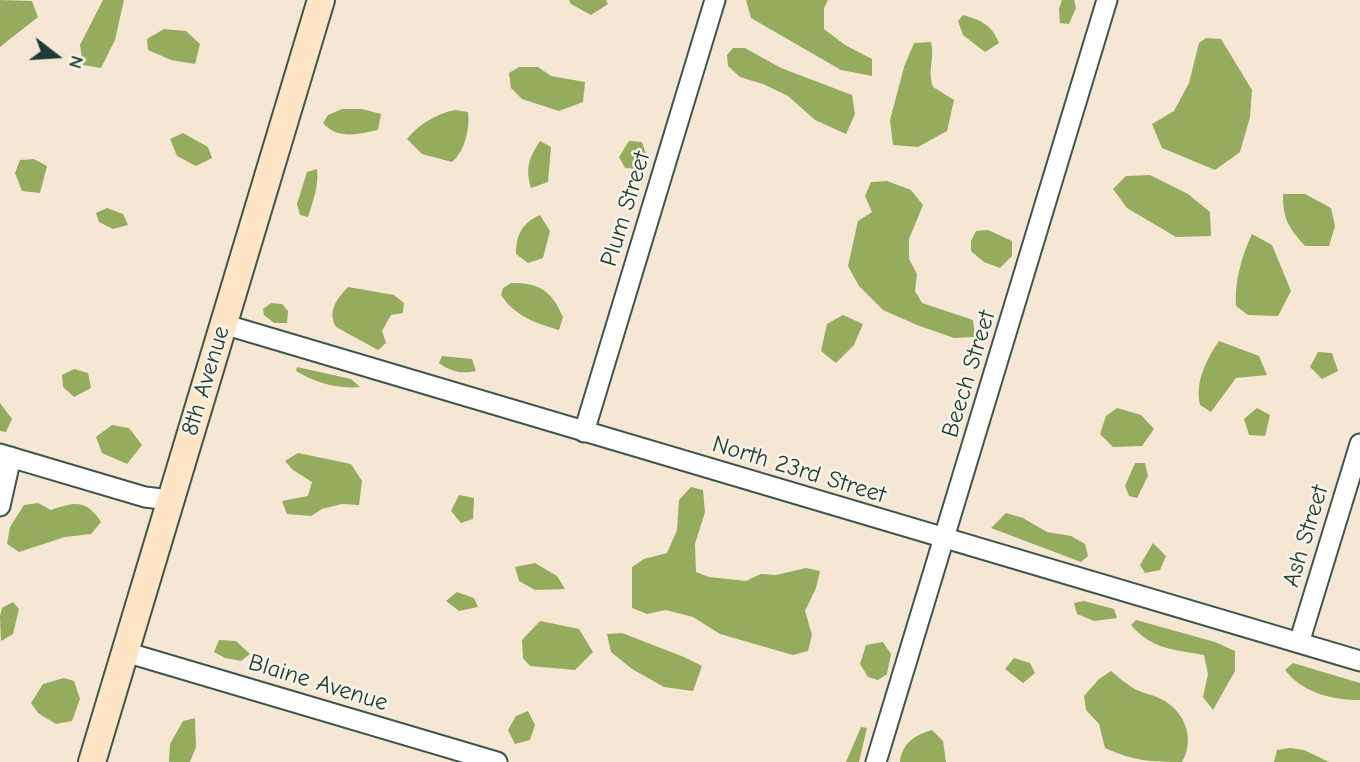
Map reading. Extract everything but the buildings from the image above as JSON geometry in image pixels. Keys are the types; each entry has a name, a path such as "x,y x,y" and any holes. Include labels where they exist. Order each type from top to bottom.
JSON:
{"street":[{"name":"8th Avenue","path":"92,762 321,0"},
{"name":"Plum Street","path":"584,432 715,0"},
{"name":"Beech Street","path":"876,762 1107,0"},
{"name":"North 23rd Street","path":"223,324 1360,661"},
{"name":"Ash Street","path":"1299,643 1360,444"},
{"path":"0,506 6,456 145,497 170,500"},
{"name":"Blaine Avenue","path":"125,652 497,762"}],"green space":[{"path":"0,0 32,1 38,17 0,47"},
{"path":"103,0 124,0 115,40 101,68 83,65 80,45"},
{"path":"569,0 606,0 608,4 591,15 571,4"},
{"path":"746,0 828,0 824,8 824,29 845,45 872,59 872,76 841,70 751,18"},
{"path":"1062,0 1074,0 1076,8 1069,24 1060,23 1059,9"},
{"path":"963,15 985,24 999,43 985,52 963,35 958,21"},
{"path":"164,29 186,31 200,44 195,64 171,60 148,50 147,39"},
{"path":"1206,38 1221,39 1252,90 1250,117 1240,152 1215,170 1162,148 1152,124 1174,111 1189,83 1199,43"},
{"path":"931,42 933,87 954,100 947,131 918,147 893,145 890,120 904,67 914,43"},
{"path":"733,48 745,48 781,68 852,95 855,114 846,134 815,120 788,96 740,77 728,66 727,55"},
{"path":"519,67 538,67 551,76 585,82 583,102 559,111 522,99 511,88 509,73"},
{"path":"342,109 362,109 381,114 378,130 342,134 323,123 328,115"},
{"path":"455,110 468,112 468,125 463,146 452,162 422,154 407,139 428,120"},
{"path":"183,133 208,147 212,158 196,166 177,156 170,139"},
{"path":"540,141 551,147 548,182 531,188 529,163"},
{"path":"629,141 642,142 646,154 639,169 625,168 619,157"},
{"path":"34,159 47,166 40,193 22,191 15,173 20,160"},
{"path":"317,169 314,199 308,217 300,215 297,204 307,172"},
{"path":"1150,175 1188,194 1210,212 1211,236 1176,237 1127,208 1113,189 1126,176"},
{"path":"887,181 911,190 923,205 909,239 909,259 917,274 915,291 922,303 973,320 975,337 954,338 917,325 883,310 859,286 848,266 858,221 872,212 865,196 871,182"},
{"path":"1283,194 1305,194 1331,208 1335,226 1329,246 1305,246 1288,222"},
{"path":"107,208 123,214 128,225 113,229 99,222 96,213"},
{"path":"540,215 550,231 543,258 528,263 516,254 517,241 524,226"},
{"path":"988,230 1012,241 1012,256 1000,268 984,262 971,251 971,241 976,231"},
{"path":"1252,234 1272,245 1291,291 1278,316 1248,315 1236,306 1240,269"},
{"path":"511,283 537,287 549,294 563,317 559,330 534,321 513,308 501,295 503,288"},
{"path":"348,287 394,295 404,303 403,313 391,315 382,331 386,343 378,350 336,327 333,321 333,310"},
{"path":"271,303 282,304 288,311 287,323 274,323 264,315 263,309"},
{"path":"843,315 863,324 854,345 836,363 821,351 827,324"},
{"path":"1219,341 1259,356 1267,375 1236,378 1211,412 1200,405 1199,388 1206,364"},
{"path":"1318,352 1332,353 1338,371 1322,379 1310,367"},
{"path":"442,356 472,359 476,371 452,370 439,363"},
{"path":"297,367 351,379 360,387 319,382 296,371"},
{"path":"74,369 88,373 91,388 74,397 63,387 62,375"},
{"path":"0,403 12,419 6,432 0,431"},
{"path":"1117,408 1141,415 1154,429 1142,446 1113,447 1100,434 1106,416"},
{"path":"1257,408 1270,415 1265,436 1249,435 1244,419"},
{"path":"112,425 129,428 142,445 127,464 102,453 96,437"},
{"path":"298,453 351,464 362,481 359,505 342,504 322,509 311,516 287,514 282,501 308,496 312,482 293,470 285,461"},
{"path":"1135,463 1145,463 1148,476 1137,498 1129,496 1125,486"},
{"path":"691,487 703,490 705,512 695,544 696,572 709,577 746,581 761,574 776,575 806,568 820,571 816,588 805,611 812,635 808,651 793,655 720,634 693,617 666,610 647,614 632,608 632,567 644,559 667,553 677,530 679,500"},
{"path":"459,495 474,498 473,519 461,523 451,511"},
{"path":"38,503 51,510 79,504 90,509 101,522 91,534 65,537 19,552 7,544 10,527 24,505"},
{"path":"1006,513 1023,518 1047,532 1071,536 1085,544 1088,556 1081,562 991,528"},
{"path":"1153,543 1166,556 1160,570 1145,573 1140,565"},
{"path":"535,563 557,576 565,589 535,590 519,581 515,567"},
{"path":"457,592 474,598 478,607 459,611 446,601"},
{"path":"1084,601 1114,609 1117,618 1094,621 1077,614 1074,603"},
{"path":"13,602 19,609 13,634 1,641 2,608"},
{"path":"1136,620 1215,642 1235,651 1235,671 1213,710 1203,697 1208,674 1204,655 1156,644 1131,625"},
{"path":"540,621 579,629 593,652 575,670 530,666 523,658 522,640"},
{"path":"622,633 702,666 693,691 664,687 632,669 611,652 607,634"},
{"path":"219,640 236,641 250,654 241,661 225,658 214,652"},
{"path":"883,642 891,654 887,674 878,680 868,677 860,664 866,645"},
{"path":"1014,658 1030,663 1035,673 1023,683 1005,669"},
{"path":"1293,663 1360,683 1360,700 1339,699 1309,690 1285,670"},
{"path":"1111,671 1133,688 1168,703 1175,709 1187,734 1188,743 1182,762 1143,760 1105,748 1099,724 1086,710 1084,696 1099,679"},
{"path":"64,678 74,681 80,699 72,721 56,724 38,713 31,703 43,684"},
{"path":"528,711 535,725 530,740 515,744 508,730 516,716"},
{"path":"195,718 196,747 190,762 169,762 170,744 183,721"},
{"path":"861,727 867,728 859,762 846,762"},
{"path":"932,730 943,741 946,762 900,762 903,750 910,741"},
{"path":"1277,750 1304,750 1329,762 1274,762"}]}
